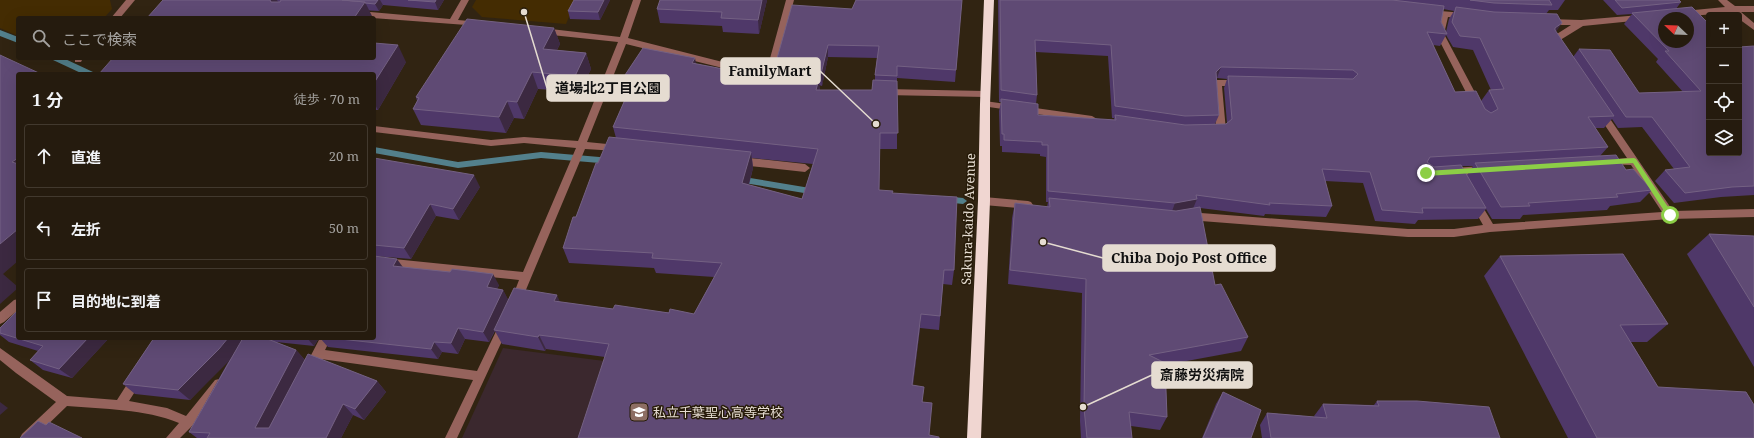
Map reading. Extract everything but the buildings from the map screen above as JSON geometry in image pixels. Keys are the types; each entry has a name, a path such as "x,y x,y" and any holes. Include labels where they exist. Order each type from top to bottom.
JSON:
{"highway":[{"name":"Sakura-kaido Avenue","path":"974,438 984,201 985,99 990,0"}],"street":[{"path":"117,16 131,0"},
{"path":"452,22 465,0"},
{"path":"451,438 527,277 581,149 624,40 637,0"},
{"path":"769,76 790,0"},
{"path":"1722,0 1754,27"},
{"path":"1694,14 1754,9"},
{"path":"1424,12 1473,17"},
{"path":"349,13 483,25"},
{"path":"1444,14 1440,34 1480,113"},
{"path":"1538,22 1581,23 1647,18"},
{"path":"1561,54 1552,41 1581,23"},
{"path":"530,30 624,40 790,82"},
{"path":"1205,131 1221,131 1217,82 1247,84"},
{"path":"877,92 985,99 1104,121"},
{"path":"1596,104 1670,215"},
{"path":"376,129 491,142 524,140 581,149 629,149"},
{"path":"729,160 806,168"},
{"path":"1596,163 1634,161"},
{"path":"1442,172 1496,169"},
{"path":"1457,171 1490,228"},
{"path":"984,201 1038,207"},
{"path":"1177,219 1190,216 1408,233 1454,233 1490,228 1670,215 1754,213"},
{"path":"376,261 527,277"},
{"path":"0,319 16,305"},
{"path":"310,368 325,340"},
{"path":"0,353 20,370 65,401 120,406 167,413 188,422"},
{"path":"317,354 481,376"},
{"path":"120,406 142,372"},
{"path":"172,438 188,422 227,374"},
{"path":"26,438 65,401"}],"shaded area":[{"path":"0,0 110,0 112,9 106,16 16,16 16,35 0,28"},
{"path":"476,0 576,0 566,24 482,17 472,7"},
{"name":"私立千葉聖心高等学校","path":"503,348 810,387 800,438 462,438"}],"waterway":[{"path":"0,33 16,39"},
{"path":"60,60 86,72"},
{"path":"376,150 458,165 541,155 611,161"},
{"path":"738,179 816,192"},
{"path":"944,199 963,201"}],"place":[{"name":"道場北2丁目公園","path":"524,12"},
{"name":"FamilyMart","path":"876,124"},
{"name":"Chiba Dojo Post Office","path":"1043,242"},
{"name":"斎藤労災病院","path":"1083,407"},
{"name":"私立千葉聖心高等学校","path":"639,412"}],"route":[{"path":"1426,173 1634,161 1670,215"}]}
